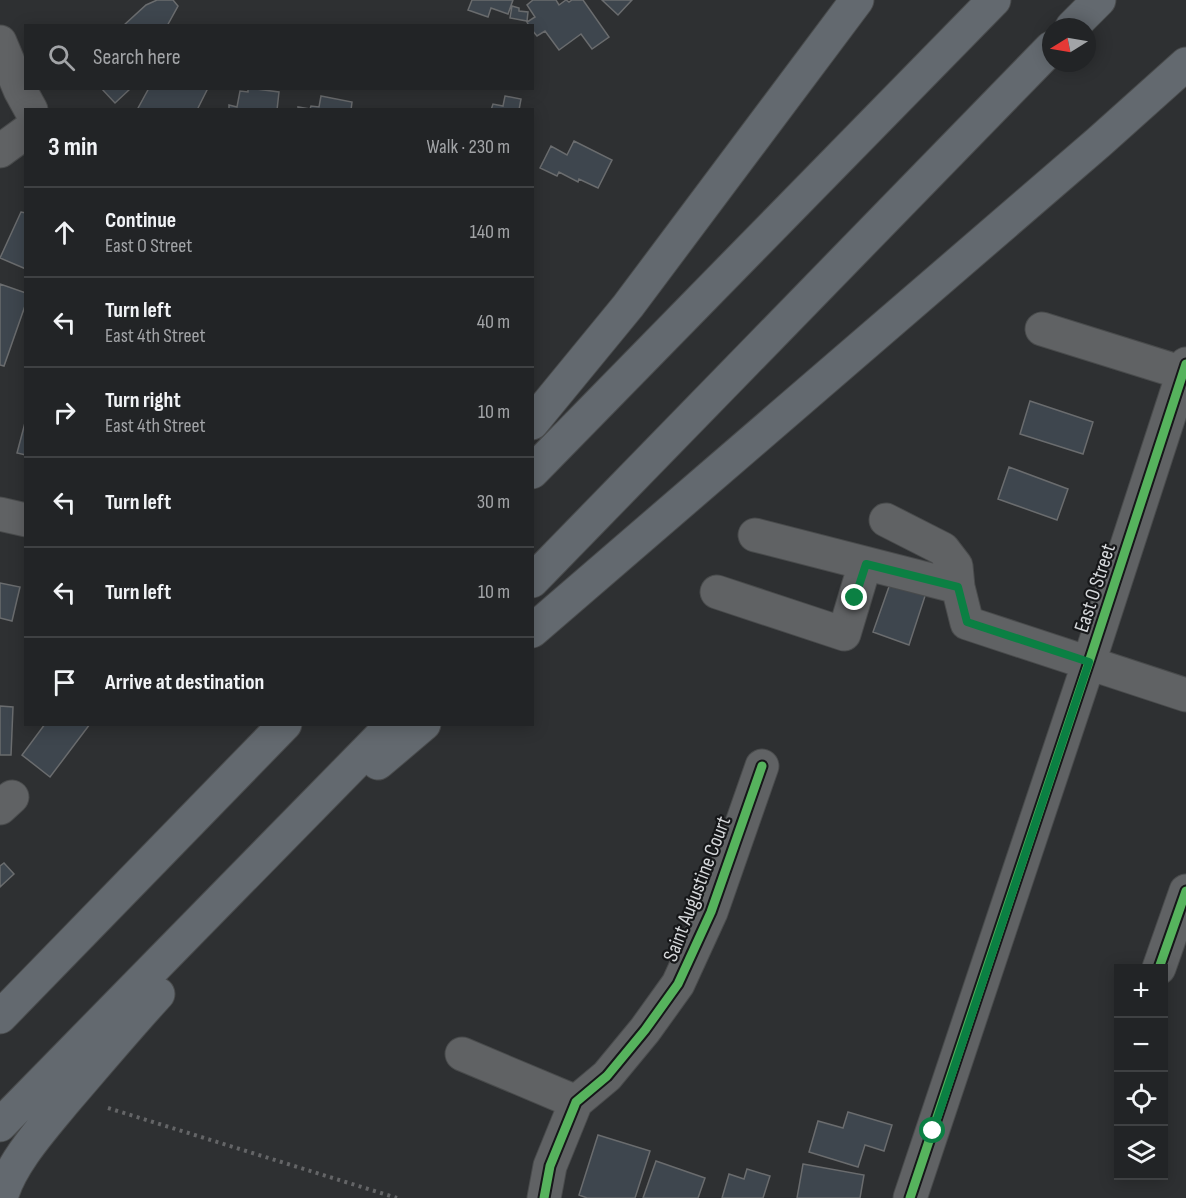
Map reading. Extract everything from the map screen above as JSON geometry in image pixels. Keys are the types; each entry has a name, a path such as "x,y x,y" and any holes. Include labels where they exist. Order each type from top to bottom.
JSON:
{"highway":[{"path":"534,421 628,306 857,0"},
{"path":"534,470 994,0"},
{"path":"1081,18 1099,0"},
{"path":"534,578 1042,57"},
{"path":"534,629 1090,149 1186,63"},
{"path":"219,792 268,726"},
{"path":"3,1013 283,726"},
{"path":"0,1125 391,726"},
{"path":"312,808 387,756 422,726"},
{"path":"1,1198 4,1187 34,1139 107,1051 191,957 234,887"}],"street":[{"path":"0,42 20,90 31,108"},
{"path":"0,151 24,133"},
{"path":"1042,329 1184,368"},
{"name":"East O Street","path":"910,1198 1089,662 1184,368"},
{"path":"0,514 24,520"},
{"path":"886,520 943,549 956,566 958,587 967,622 1186,695"},
{"path":"755,536 958,587"},
{"path":"717,592 844,634 866,564"},
{"name":"Saint Augustine Court","path":"544,1198 550,1166 576,1102 607,1076 645,1030 678,984 711,912 762,766"},
{"path":"1161,964 1186,891"},
{"path":"462,1054 576,1102"}],"path":[{"path":"108,1108 397,1198"}],"building":[{"path":"157,0 173,0 178,6 168,24 125,24 146,5"},
{"path":"472,0 513,0 508,14 491,8 488,17 468,10"},
{"path":"533,0 556,0 559,5 566,0 569,2 583,0 609,37 592,49 581,34 559,50 545,31 537,36 534,32 534,24 528,24 527,22 535,17 527,5"},
{"path":"602,0 632,0 618,15"},
{"path":"512,6 519,8 519,11 528,12 527,21 510,18"},
{"path":"103,90 129,90 115,103"},
{"path":"148,90 207,90 198,108 138,108"},
{"path":"248,90 264,90 279,92 277,108 229,108 229,105 237,107 240,91 248,92"},
{"path":"321,96 352,102 351,108 310,108 311,106 319,107"},
{"path":"505,96 521,99 519,108 492,108 493,104 503,106"},
{"path":"574,141 612,160 598,188 579,179 578,182 559,172 557,176 540,168 551,146 567,155"},
{"path":"21,212 24,213 24,268 0,258"},
{"path":"0,284 24,292 24,309 4,366 0,365"},
{"path":"1030,401 1093,422 1083,454 1020,434"},
{"path":"24,427 24,455 17,453"},
{"path":"1009,467 1068,489 1057,520 998,499"},
{"path":"891,581 926,593 909,645 873,632"},
{"path":"0,583 20,587 12,621 0,618"},
{"path":"0,706 13,707 11,755 0,755"},
{"path":"44,726 88,726 50,777 22,755"},
{"path":"4,863 14,874 0,887 0,866"},
{"path":"848,1112 892,1125 884,1151 865,1145 858,1167 809,1152 818,1121 843,1128"},
{"path":"598,1135 650,1151 635,1198 587,1198 579,1195"},
{"path":"656,1161 705,1178 698,1198 643,1198"},
{"path":"803,1164 864,1175 860,1198 797,1198"},
{"path":"747,1169 770,1176 763,1198 722,1198 729,1174 744,1179"}],"cycle path":[{"path":"910,1198 1186,364"},
{"path":"544,1198 550,1166 576,1102 607,1076 645,1030 678,984 711,912 762,766"},
{"path":"1160,964 1186,891"}],"route":[{"path":"855,598 866,564 958,587 967,622 1089,662 933,1131"}]}
